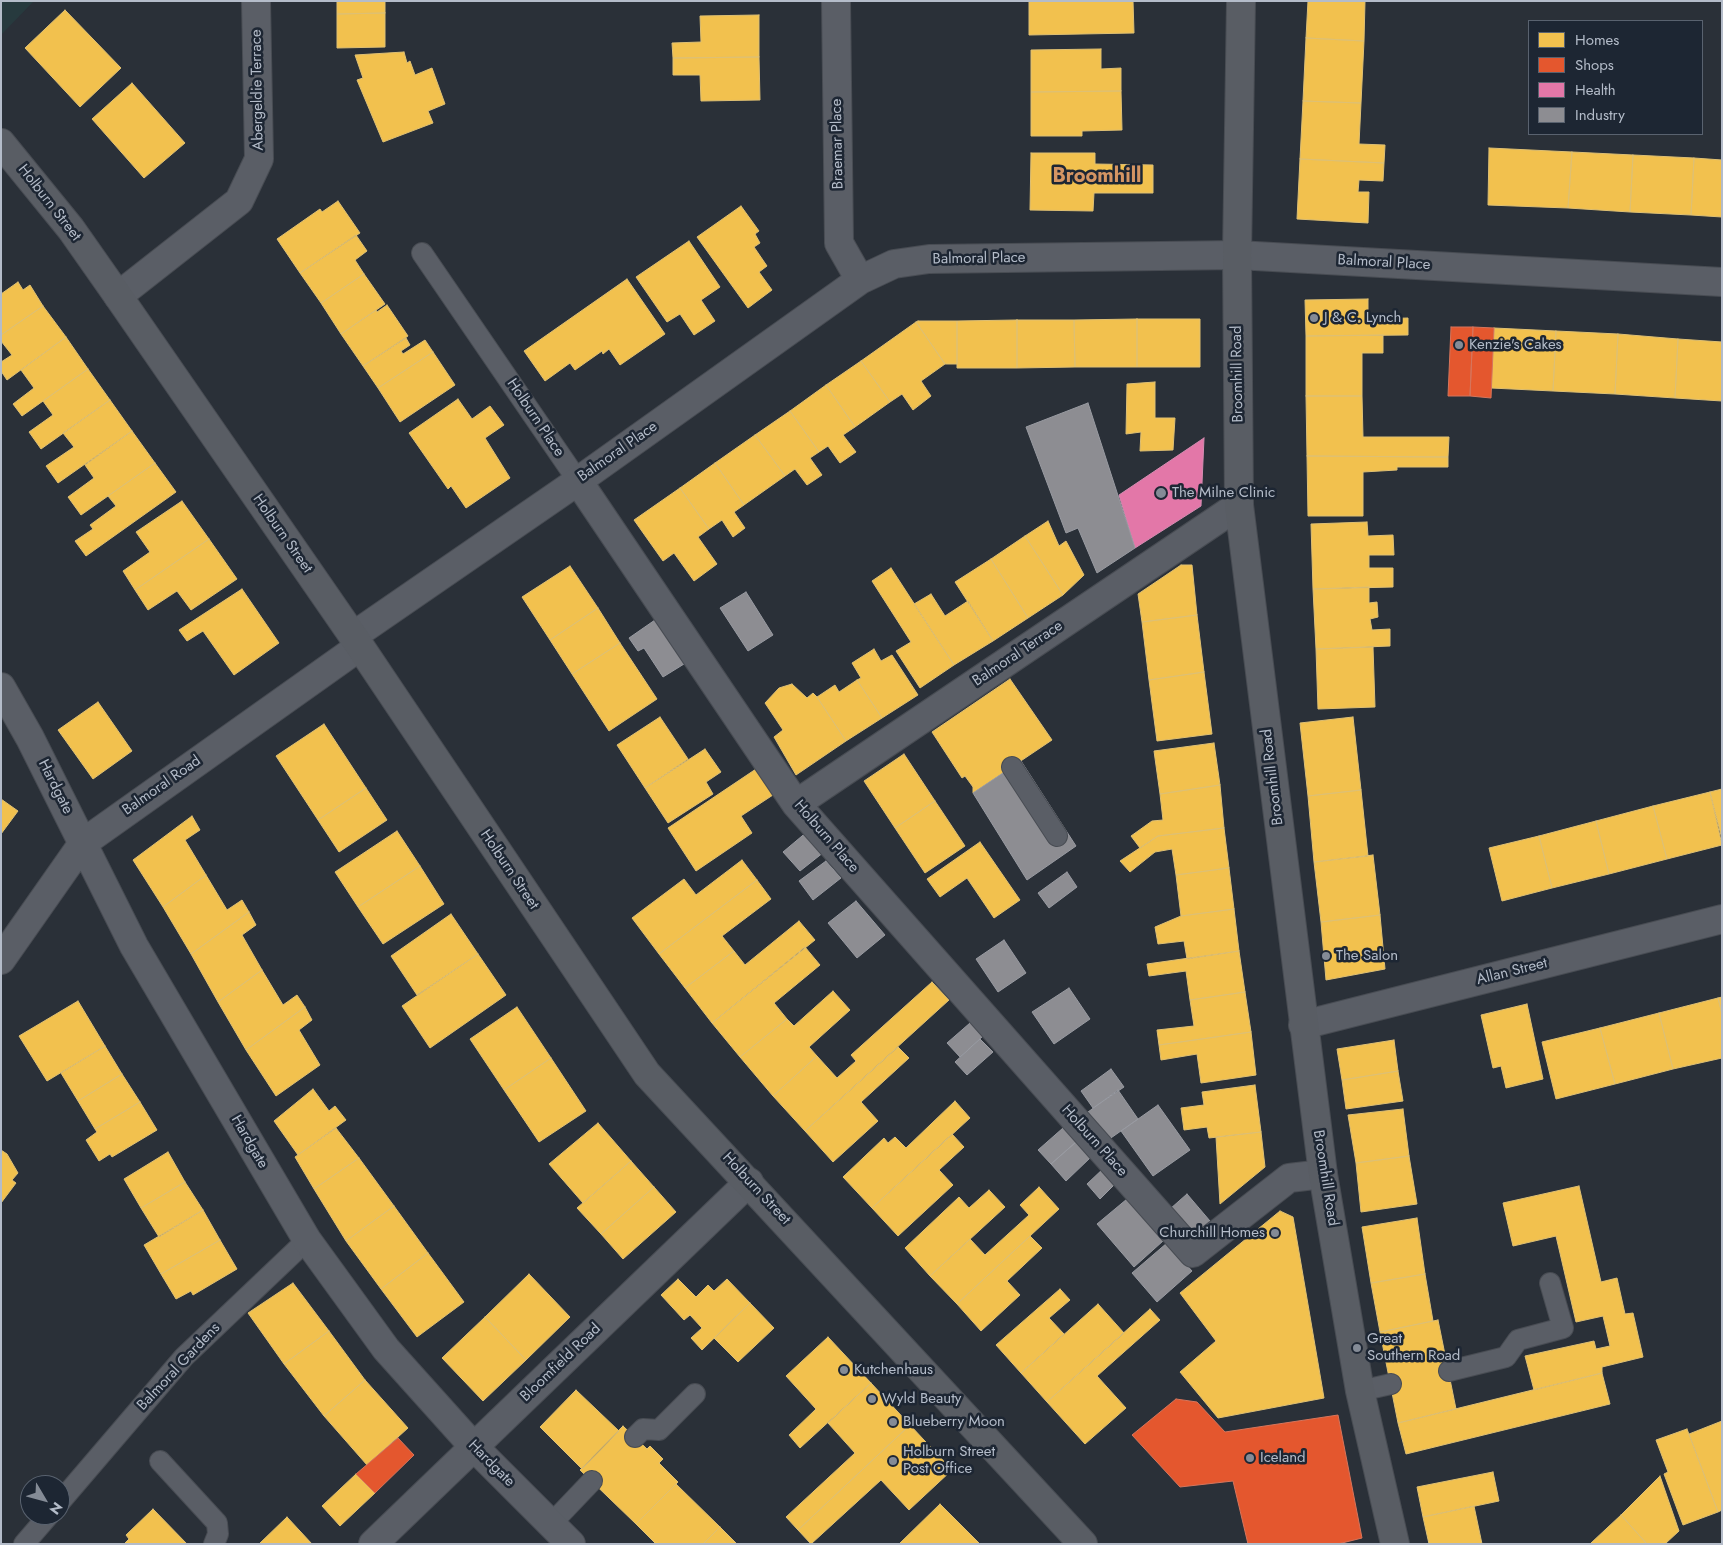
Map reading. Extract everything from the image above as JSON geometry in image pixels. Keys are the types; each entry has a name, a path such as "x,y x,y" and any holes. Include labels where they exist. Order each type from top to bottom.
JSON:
{"street":[{"name":"Abergeldie Terrace","path":"118,296 239,201 260,159 256,1"},
{"name":"Braemar Place","path":"836,1 839,243 860,280"},
{"name":"Broomhill Road","path":"1241,1 1237,255 1239,504 1323,1174 1360,1391 1395,1544"},
{"name":"Holburn Street","path":"4,152 71,229 118,296 356,641 647,1074 1083,1544"},
{"name":"Balmoral Place","path":"356,641 860,280 894,264 929,259 1237,255 1722,282"},
{"name":"Holburn Place","path":"578,481 796,804 1193,1253 1289,1178 1323,1174"},
{"name":"Balmoral Terrace","path":"796,804 966,699 1239,504"},
{"name":"Balmoral Road","path":"1,960 83,843 356,641"},
{"name":"Hardgate","path":"1,688 30,738 134,946 307,1240 386,1349 474,1448 571,1544"},
{"name":"Allan Street","path":"1303,1025 1722,920"},
{"name":"Bloomfield Road","path":"373,1544 749,1182"}],"lane":[{"name":"Holburn Place","path":"422,253 578,481"},
{"path":"1012,767 1057,836"},
{"name":"Balmoral Gardens","path":"70,1490 184,1357 307,1240"},
{"path":"1449,1371 1506,1357 1518,1340 1563,1328 1550,1283"},
{"path":"1360,1391 1391,1384"},
{"path":"635,1437 643,1428 659,1430 695,1394"},
{"path":"160,1461 217,1523 218,1534 214,1544"},
{"path":"551,1524 592,1481"},
{"path":"24,1544 40,1525"}],"green space":[{"path":"1,1 34,1 1,35"}],"building: Homes":[{"path":"337,1 385,1 385,13 337,14"},
{"path":"1029,1 1133,1 1134,33 1029,35"},
{"path":"1308,1 1365,1 1364,41 1306,38"},
{"path":"65,10 121,68 80,107 25,48"},
{"path":"385,13 385,47 337,48 337,14"},
{"path":"759,15 759,57 673,58 672,43 701,42 700,16"},
{"path":"1306,38 1364,41 1361,103 1303,101"},
{"path":"1101,49 1101,69 1121,68 1121,91 1031,92 1031,50"},
{"path":"404,52 407,63 410,61 415,75 432,68 445,104 428,111 433,123 383,142 357,80 363,78 355,55"},
{"path":"759,57 760,100 701,101 700,75 673,75 673,58"},
{"path":"132,83 185,143 144,178 92,119"},
{"path":"1121,91 1122,130 1082,131 1082,136 1031,136 1031,92"},
{"path":"1303,101 1361,103 1359,144 1385,145 1384,163 1300,159"},
{"path":"1489,148 1572,152 1568,208 1488,205"},
{"path":"1572,152 1633,155 1630,212 1568,208"},
{"path":"1031,153 1095,153 1095,164 1153,165 1153,193 1094,193 1093,211 1030,210"},
{"path":"1633,155 1694,158 1691,215 1630,212"},
{"path":"1694,158 1722,160 1722,217 1691,215"},
{"path":"1300,159 1384,163 1383,181 1359,180 1358,192 1369,192 1368,223 1297,219"},
{"path":"338,201 360,233 300,273 277,239 320,209 322,212"},
{"path":"741,206 759,231 755,234 760,243 754,247 767,266 759,272 772,290 748,308 697,237"},
{"path":"356,235 367,251 355,260 364,274 321,303 300,273"},
{"path":"689,241 720,287 701,300 715,321 694,335 680,314 667,322 636,277"},
{"path":"364,274 385,304 341,334 321,303"},
{"path":"627,279 665,334 620,365 609,349 603,354 602,351 575,370 570,363 545,381 524,351"},
{"path":"18,282 23,290 30,285 43,306 1,335 1,294"},
{"path":"1368,299 1368,319 1408,318 1408,335 1306,336 1305,300"},
{"path":"387,305 408,336 363,366 341,334 376,310 377,312"},
{"path":"43,306 66,337 7,380 1,371 1,362 12,355 1,341 1,335"},
{"path":"1137,319 1200,319 1200,367 1137,367"},
{"path":"1137,319 1137,367 1075,367 1074,320"},
{"path":"1017,320 1074,320 1075,367 1017,368"},
{"path":"1017,320 1017,368 957,368 957,321"},
{"path":"957,321 957,364 945,364 916,322"},
{"path":"916,322 945,364 921,381 931,396 913,410 902,394 890,402 861,361"},
{"path":"1494,328 1556,331 1553,391 1491,388"},
{"path":"1556,331 1618,334 1615,394 1553,391"},
{"path":"1618,334 1678,339 1675,398 1615,394"},
{"path":"1383,335 1383,353 1362,353 1362,396 1306,396 1306,336"},
{"path":"66,337 88,369 22,416 13,404 34,388 21,370"},
{"path":"406,338 410,345 401,351 403,354 425,340 433,352 378,388 363,366"},
{"path":"1678,339 1722,342 1722,401 1675,398"},
{"path":"433,352 455,385 400,422 378,388"},
{"path":"861,361 890,402 855,427 826,385"},
{"path":"88,369 110,400 41,449 29,432 53,415 43,401"},
{"path":"1155,382 1155,418 1175,418 1173,450 1140,451 1141,432 1126,434 1127,384"},
{"path":"826,385 855,427 843,435 856,452 840,463 828,446 819,452 790,411"},
{"path":"1306,396 1362,396 1363,437 1449,437 1448,457 1307,456"},
{"path":"458,399 472,419 490,406 504,425 485,438 510,478 466,508 451,486 448,489 409,433"},
{"path":"110,400 132,431 58,483 46,466 74,447 63,433"},
{"path":"790,411 819,452 810,458 822,475 807,485 795,469 785,476 755,435"},
{"path":"132,431 155,463 81,515 68,497 94,478 85,465"},
{"path":"755,435 785,476 744,505 715,463"},
{"path":"1307,456 1448,457 1448,467 1397,467 1397,470 1363,472 1363,516 1308,516"},
{"path":"155,463 176,492 86,556 75,541 93,529 90,525 116,506 108,496"},
{"path":"715,463 744,505 734,512 745,528 733,537 722,520 709,529 680,488"},
{"path":"680,488 709,529 698,537 717,564 694,581 674,553 663,561 634,520"},
{"path":"182,501 209,539 135,590 123,571 150,552 136,532"},
{"path":"1048,521 1059,546 1066,541 1084,575 1063,595 1025,536"},
{"path":"1367,522 1368,536 1393,535 1394,555 1369,555 1369,568 1393,568 1393,587 1313,589 1311,524"},
{"path":"1025,536 1063,595 1028,618 991,559"},
{"path":"209,539 237,579 191,610 177,591 148,610 135,590"},
{"path":"991,559 1028,618 993,641 955,582"},
{"path":"1181,565 1192,565 1197,615 1142,622 1138,594"},
{"path":"570,566 598,608 550,640 522,597"},
{"path":"891,568 954,665 920,688 896,651 911,642 872,581"},
{"path":"1369,587 1369,603 1377,602 1378,617 1370,619 1372,630 1390,629 1390,646 1316,649 1313,589"},
{"path":"242,589 279,643 234,675 203,631 187,641 179,630"},
{"path":"931,594 945,616 968,601 993,641 954,665 914,604"},
{"path":"598,608 620,643 572,674 550,640"},
{"path":"1197,615 1204,672 1149,680 1142,622"},
{"path":"620,643 657,699 609,731 572,674"},
{"path":"1373,647 1375,707 1318,709 1316,649"},
{"path":"874,649 881,661 892,655 918,695 882,718 857,680 861,678 852,663"},
{"path":"1204,672 1212,734 1157,741 1149,680"},
{"path":"1010,679 1052,740 973,793 973,787 965,776 962,778 932,732"},
{"path":"857,680 882,718 846,741 817,697 835,685 839,692"},
{"path":"792,684 807,698 813,693 817,697 846,741 796,775 774,737 783,730 765,703 779,688"},
{"path":"98,702 132,751 93,779 58,730"},
{"path":"660,717 688,759 645,788 617,745"},
{"path":"1353,717 1361,790 1308,796 1300,723"},
{"path":"324,724 366,788 318,820 276,756"},
{"path":"1214,743 1220,785 1160,794 1154,751"},
{"path":"705,749 721,772 706,782 713,794 668,823 645,788"},
{"path":"904,754 935,801 895,828 864,781"},
{"path":"759,767 776,793 741,816 752,833 696,871 668,828"},
{"path":"1220,785 1224,828 1158,836 1140,848 1131,836 1152,821 1163,820 1160,794"},
{"path":"366,788 387,820 339,852 318,820"},
{"path":"1722,789 1722,839 1710,792"},
{"path":"1361,790 1368,856 1314,862 1308,796"},
{"path":"1710,792 1722,845 1667,859 1653,806"},
{"path":"1,799 18,811 1,834"},
{"path":"935,801 965,846 925,873 895,828"},
{"path":"1653,806 1667,859 1609,874 1596,821"},
{"path":"192,816 200,830 185,840 206,875 163,907 133,860"},
{"path":"1596,821 1609,874 1552,888 1539,836"},
{"path":"1224,828 1229,868 1176,875 1172,849 1155,852 1130,872 1120,861 1158,836"},
{"path":"397,831 420,866 358,907 335,872"},
{"path":"1539,836 1552,888 1502,901 1489,848"},
{"path":"980,842 1020,900 994,918 967,878 940,897 927,879"},
{"path":"1373,855 1380,915 1321,922 1314,862"},
{"path":"742,860 757,880 659,954 632,918 684,879 696,895"},
{"path":"420,866 444,904 383,944 358,907"},
{"path":"1229,868 1234,909 1181,916 1176,875"},
{"path":"206,875 227,910 242,900 249,912 191,954 163,907"},
{"path":"757,880 771,899 722,936 734,951 685,988 659,954"},
{"path":"1234,909 1239,951 1187,959 1184,941 1158,944 1155,927 1181,916"},
{"path":"249,912 256,925 242,935 262,970 218,1002 191,954"},
{"path":"451,914 478,954 417,995 391,956"},
{"path":"1380,915 1385,969 1326,980 1321,922"},
{"path":"799,921 815,940 712,1023 685,988 734,951 745,965"},
{"path":"805,947 820,965 774,1003 787,1019 740,1057 712,1023"},
{"path":"1239,951 1245,992 1190,1000 1186,971 1149,976 1147,964"},
{"path":"478,954 506,995 430,1048 402,1006"},
{"path":"262,970 283,1005 297,995 305,1007 246,1050 218,1002"},
{"path":"932,982 949,1000 805,1131 773,1096 817,1056 837,1078 856,1061 851,1055"},
{"path":"833,991 850,1010 809,1047 817,1056 773,1096 740,1057 787,1019 794,1026"},
{"path":"1245,992 1251,1032 1159,1045 1157,1030 1194,1026 1190,1000"},
{"path":"1722,997 1722,1014 1718,998"},
{"path":"1718,998 1722,1014 1722,1058 1673,1069 1659,1013"},
{"path":"78,1001 105,1046 47,1081 19,1036"},
{"path":"1527,1004 1543,1079 1506,1088 1501,1066 1493,1068 1481,1015"},
{"path":"305,1007 312,1020 299,1030 320,1065 276,1096 246,1050"},
{"path":"517,1007 551,1058 504,1090 470,1039"},
{"path":"1659,1013 1673,1069 1615,1084 1600,1028"},
{"path":"1600,1028 1615,1084 1556,1099 1542,1042"},
{"path":"1251,1032 1256,1075 1201,1083 1197,1054 1161,1060 1159,1045"},
{"path":"1394,1040 1398,1071 1342,1080 1337,1049"},
{"path":"105,1046 122,1074 78,1101 61,1073"},
{"path":"898,1047 909,1058 861,1102 878,1121 833,1162 805,1131"},
{"path":"551,1058 586,1111 539,1142 504,1090"},
{"path":"1398,1071 1403,1101 1346,1109 1342,1080"},
{"path":"122,1074 140,1102 95,1129 78,1101"},
{"path":"1255,1085 1261,1132 1209,1138 1207,1127 1184,1130 1181,1108 1204,1105 1202,1092"},
{"path":"313,1089 329,1111 335,1106 346,1120 298,1155 274,1121"},
{"path":"955,1101 970,1118 872,1208 843,1177 884,1138 888,1143 895,1137 906,1148"},
{"path":"140,1102 157,1130 112,1157 110,1154 99,1161 86,1140 97,1132 95,1129"},
{"path":"1403,1109 1409,1156 1356,1163 1348,1115"},
{"path":"598,1123 631,1161 583,1203 549,1164"},
{"path":"336,1128 359,1158 314,1189 295,1157"},
{"path":"1261,1132 1265,1167 1220,1204 1216,1137"},
{"path":"952,1134 964,1147 939,1170 953,1185 898,1236 872,1208"},
{"path":"1,1150 7,1154 18,1173 12,1180 16,1183 1,1203"},
{"path":"168,1152 185,1182 141,1208 124,1179"},
{"path":"1409,1156 1417,1204 1361,1212 1356,1163"},
{"path":"359,1158 394,1206 346,1241 314,1189"},
{"path":"631,1161 654,1187 601,1234 577,1208"},
{"path":"185,1182 203,1210 159,1237 141,1208"},
{"path":"1579,1186 1601,1282 1617,1278 1625,1314 1633,1313 1643,1357 1602,1367 1602,1373 1534,1390 1525,1356 1594,1341 1596,1349 1610,1346 1603,1316 1576,1322 1556,1236 1513,1246 1503,1203"},
{"path":"654,1187 676,1212 623,1259 601,1234"},
{"path":"1039,1187 1059,1209 957,1304 930,1276 970,1239 985,1255 1029,1215 1020,1205"},
{"path":"989,1190 1005,1207 930,1276 905,1248 959,1197 969,1208"},
{"path":"394,1206 428,1253 381,1289 346,1241"},
{"path":"203,1210 220,1240 161,1274 144,1245"},
{"path":"1280,1211 1293,1217 1324,1398 1218,1418 1180,1372 1216,1341 1180,1293"},
{"path":"1417,1218 1425,1274 1371,1283 1362,1227"},
{"path":"1030,1236 1042,1248 1007,1281 1020,1295 981,1331 957,1304"},
{"path":"220,1240 237,1269 193,1295 191,1291 176,1299 161,1274"},
{"path":"428,1253 464,1302 417,1337 381,1289"},
{"path":"529,1274 570,1317 526,1360 485,1317"},
{"path":"1425,1274 1433,1321 1380,1332 1371,1283"},
{"path":"678,1279 696,1297 708,1285 714,1291 727,1279 750,1303 702,1350 691,1338 702,1328 690,1315 684,1320 661,1295"},
{"path":"293,1283 329,1331 284,1364 248,1313"},
{"path":"1060,1289 1070,1300 1049,1318 1064,1334 1021,1373 996,1345"},
{"path":"750,1303 774,1328 738,1362 714,1338"},
{"path":"1098,1304 1124,1333 1047,1402 1021,1373"},
{"path":"1150,1309 1160,1320 1097,1376 1126,1408 1085,1444 1047,1402"},
{"path":"485,1317 526,1360 483,1401 442,1358"},
{"path":"1438,1320 1456,1409 1398,1423 1380,1332"},
{"path":"329,1331 365,1380 324,1416 284,1364"},
{"path":"828,1337 871,1383 800,1448 789,1435 816,1409 786,1376"},
{"path":"1602,1373 1610,1404 1406,1454 1398,1423"},
{"path":"365,1380 408,1428 367,1465 324,1416"},
{"path":"871,1383 910,1425 798,1530 786,1517 855,1453 828,1423"},
{"path":"576,1390 619,1431 582,1469 540,1427"},
{"path":"1722,1421 1722,1510 1718,1512 1689,1434"},
{"path":"910,1425 952,1470 909,1510 881,1480 811,1544 798,1530"},
{"path":"623,1426 647,1449 650,1446 663,1459 659,1463 678,1482 636,1524 580,1470"},
{"path":"1687,1429 1718,1512 1683,1525 1664,1474 1668,1472 1656,1440"},
{"path":"1493,1472 1499,1501 1423,1517 1417,1487"},
{"path":"356,1474 375,1493 340,1526 322,1506"},
{"path":"1660,1476 1679,1531 1665,1544 1647,1544 1621,1515"},
{"path":"676,1484 720,1527 703,1544 656,1544 636,1524"},
{"path":"940,1504 980,1544 899,1544"},
{"path":"1474,1506 1482,1544 1429,1544 1423,1517"},
{"path":"153,1509 187,1544 124,1544 129,1539 126,1535"},
{"path":"1621,1515 1647,1544 1591,1543"},
{"path":"287,1517 312,1544 259,1544"},
{"path":"720,1527 737,1544 703,1544"}],"building: Shops":[{"path":"1451,327 1473,327 1470,396 1448,396"},
{"path":"1473,327 1494,328 1491,398 1470,396"},
{"name":"Iceland","path":"1176,1399 1197,1402 1225,1432 1338,1415 1362,1538 1338,1544 1248,1544 1233,1481 1180,1487 1132,1435"},
{"path":"398,1438 414,1455 375,1493 356,1474"}],"building: Health":[{"name":"The Milne Clinic","path":"1204,438 1201,506 1135,548 1119,495"}],"building: Industry":[{"path":"1088,403 1135,548 1097,573 1078,528 1066,533 1026,427"},
{"path":"746,592 773,635 748,651 720,608"},
{"path":"655,620 684,664 663,677 644,648 638,651 629,638"},
{"path":"1021,761 1076,846 1027,880 973,793"},
{"path":"808,831 824,852 800,871 783,852"},
{"path":"826,861 841,878 813,900 799,881"},
{"path":"1067,872 1077,887 1049,908 1038,893"},
{"path":"856,901 885,935 857,958 828,923"},
{"path":"1004,940 1026,973 998,992 976,959"},
{"path":"1069,988 1090,1019 1054,1044 1032,1012"},
{"path":"970,1023 983,1036 960,1057 947,1043"},
{"path":"980,1039 993,1052 967,1075 955,1062"},
{"path":"1111,1069 1124,1087 1093,1108 1081,1091"},
{"path":"1118,1090 1138,1119 1108,1140 1088,1112"},
{"path":"1158,1105 1190,1150 1153,1176 1121,1131"},
{"path":"1063,1128 1076,1142 1051,1164 1038,1150"},
{"path":"1076,1142 1090,1158 1066,1181 1051,1164"},
{"path":"1105,1167 1118,1181 1100,1199 1087,1184"},
{"path":"1187,1194 1210,1221 1193,1236 1170,1209"},
{"path":"1127,1199 1163,1241 1134,1267 1097,1224"},
{"path":"1167,1243 1192,1271 1157,1302 1132,1273"}],"place":[{"name":"J & C. Lynch","path":"1314,318"},
{"name":"Kenzie's Cakes","path":"1459,345"},
{"name":"The Milne Clinic","path":"1161,493"},
{"name":"The Salon","path":"1326,956"},
{"name":"Churchill Homes","path":"1275,1233"},
{"name":"Great Southern Road","path":"1357,1348"},
{"name":"Kutchenhaus","path":"844,1370"},
{"name":"Wyld Beauty","path":"872,1399"},
{"name":"Blueberry Moon","path":"893,1422"},
{"name":"Iceland","path":"1250,1458"},
{"name":"Holburn Street Post Office","path":"893,1461"}],"district":[{"name":"Broomhill","path":"1097,177"}]}
